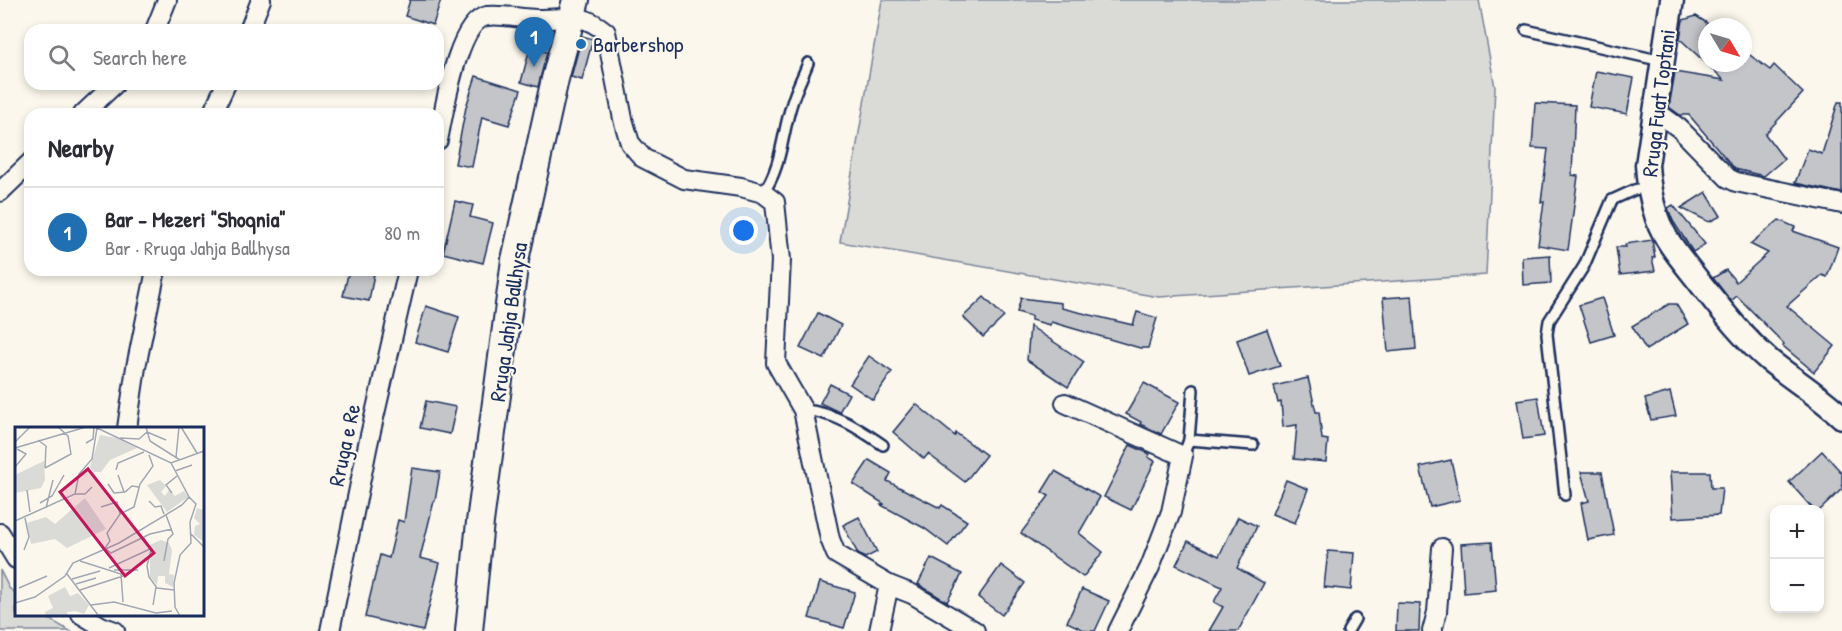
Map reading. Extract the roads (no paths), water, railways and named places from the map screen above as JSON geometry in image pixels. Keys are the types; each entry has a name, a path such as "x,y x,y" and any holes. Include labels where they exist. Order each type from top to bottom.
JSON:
{"main road":[{"name":"Rruga Jahja Ballhysa","path":"469,631 480,522 515,260 535,164 573,8"}],"street":[{"path":"157,24 167,0"},
{"path":"251,24 261,0"},
{"name":"Rruga Fuat Toptani","path":"1672,0 1647,165 1648,187 1658,220 1688,268 1729,320 1772,362 1821,398 1842,417"},
{"path":"444,114 458,53 469,28 476,20 487,16 549,19 573,8 606,32 625,127 630,143 642,158 684,179 741,187 763,193 775,202 781,260 776,363 802,410 830,538 836,554 889,585 912,594 975,631"},
{"path":"89,108 108,90"},
{"path":"215,108 223,90"},
{"path":"1654,110 1679,128 1728,178 1736,182 1842,204"},
{"path":"0,192 24,169"},
{"path":"127,427 136,367 155,276"},
{"name":"Rruga e Re","path":"330,631 368,444 407,276"},
{"path":"1065,403 1132,432 1186,448 1171,512 1150,567 1118,631"},
{"path":"0,533 15,557"},
{"path":"1432,631 1437,612 1442,548"},
{"path":"879,631 889,585"},
{"path":"84,616 106,624"}],"lane":[{"path":"1526,30 1662,61"},
{"path":"763,193 772,181 792,102 808,63"},
{"path":"1565,495 1552,396 1547,334 1549,321 1584,266 1612,200 1634,190 1648,187"},
{"path":"1193,390 1186,448 1252,445"},
{"path":"802,410 820,411 837,417 883,445"},
{"path":"1348,631 1355,619"}],"place":[{"name":"Barbershop","path":"581,44"},
{"name":"Bar - Mezeri \"Shoqnia\"","path":"534,67"}]}
